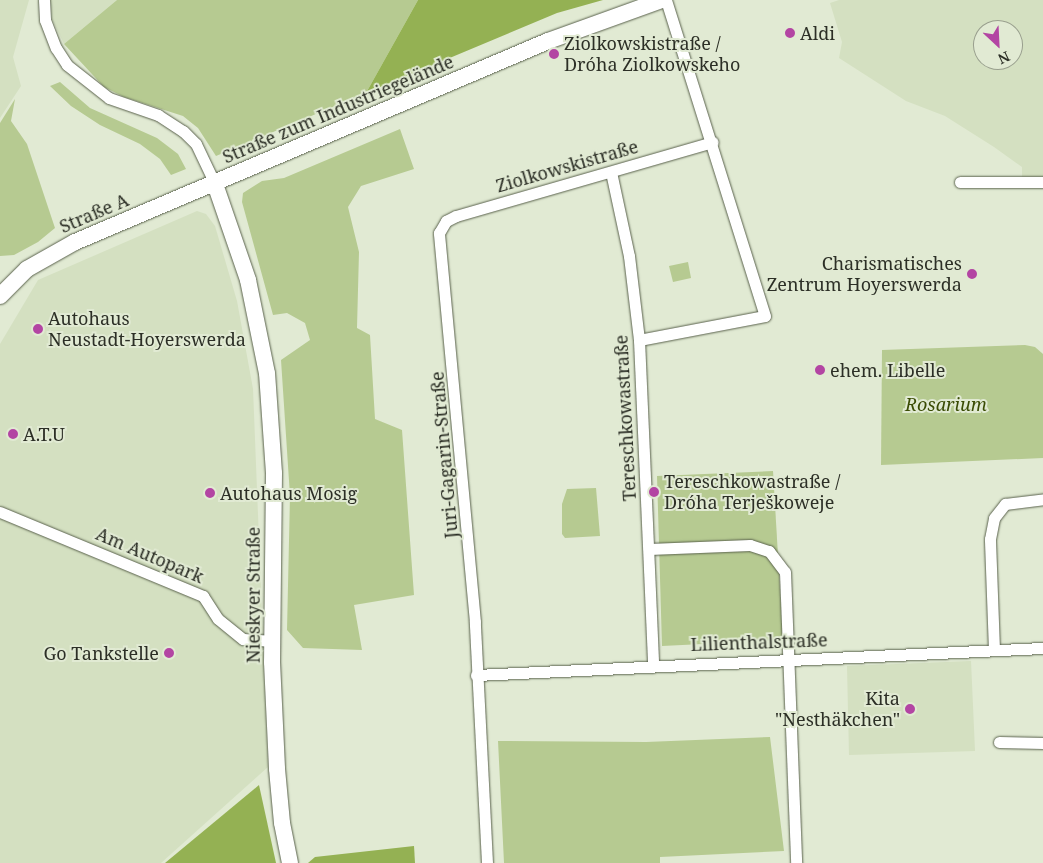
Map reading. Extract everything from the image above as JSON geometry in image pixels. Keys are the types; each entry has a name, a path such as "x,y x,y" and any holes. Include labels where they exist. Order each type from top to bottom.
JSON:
{"main road":[{"name":"Straße zum Industriegelände","path":"215,184 548,41 662,0"},
{"name":"Straße A","path":"1,293 45,257 215,184"},
{"name":"Nieskyer Straße","path":"215,184 248,280 267,373 274,473 273,641 277,769 282,824 290,863"}],"street":[{"name":"Straße zum Industriegelände","path":"44,0 45,20 56,48 67,65 109,98 158,115 183,130 196,144 215,184"},
{"path":"639,340 765,316 666,0"},
{"name":"Ziolkowskistraße","path":"439,233 446,221 456,216 712,142"},
{"name":"Tereschkowastraße","path":"610,172 630,256 639,340 653,664"},
{"path":"960,182 1043,182"},
{"name":"Juri-Gagarin-Straße","path":"439,233 459,429 475,622 476,675 487,863"},
{"path":"994,650 990,540 994,518 1005,504 1043,499"},
{"name":"Am Autopark","path":"0,512 203,596 218,619 243,639 273,641"},
{"path":"649,549 750,545 769,551 785,572 796,863"},
{"name":"Lilienthalstraße","path":"476,675 653,664 1043,648"},
{"path":"999,742 1043,743"}],"shaded area":[{"path":"0,0 29,0 13,57 21,86 0,118"},
{"path":"50,0 117,0 64,44 52,19"},
{"path":"839,0 1043,0 1043,181 1022,182 1022,167 994,147 945,116 906,101 839,58 842,42 830,3"},
{"path":"197,211 206,214 215,226 237,301 253,389 268,767 161,863 0,863 0,344 38,280"},
{"name":"Kita \"Nesthäkchen\"","path":"971,661 975,751 849,755 847,666"}],"green space":[{"path":"117,0 418,0 366,93 216,156 198,128 183,116 124,97 104,87 64,44"},
{"path":"418,0 603,0 557,13 366,93"},
{"path":"60,82 90,108 157,138 178,154 186,169 171,175 160,159 140,144 100,125 71,106 50,86"},
{"path":"15,99 11,121 27,144 55,228 38,242 14,255 0,256 0,123"},
{"path":"400,129 414,169 361,186 348,207 359,252 357,328 370,335 375,419 402,430 414,595 354,605 362,650 303,648 287,630 290,496 281,360 310,340 305,323 287,313 273,315 242,202 243,193 262,181 284,178"},
{"path":"688,262 691,278 673,282 669,266"},
{"name":"Rosarium","path":"1025,345 1035,347 1043,354 1043,458 881,465 882,350"},
{"path":"773,471 783,640 662,646 657,476"},
{"path":"596,488 600,536 565,538 562,534 562,504 567,489"},
{"path":"770,737 784,851 660,857 660,863 504,863 498,741 646,742"},
{"path":"259,785 276,863 165,863"},
{"path":"414,846 415,863 308,863 315,857"}],"place":[{"name":"Aldi","path":"790,33"},
{"name":"Ziolkowskistraße / Dróha Ziolkowskeho","path":"554,54"},
{"name":"Charismatisches Zentrum Hoyerswerda","path":"972,274"},
{"name":"Autohaus Neustadt-Hoyerswerda","path":"38,329"},
{"name":"ehem. Libelle","path":"820,370"},
{"name":"A.T.U","path":"13,434"},
{"name":"Tereschkowastraße / Dróha Terješkoweje","path":"654,492"},
{"name":"Autohaus Mosig","path":"210,493"},
{"name":"Go Tankstelle","path":"169,653"},
{"name":"Kita \"Nesthäkchen\"","path":"910,709"}]}
